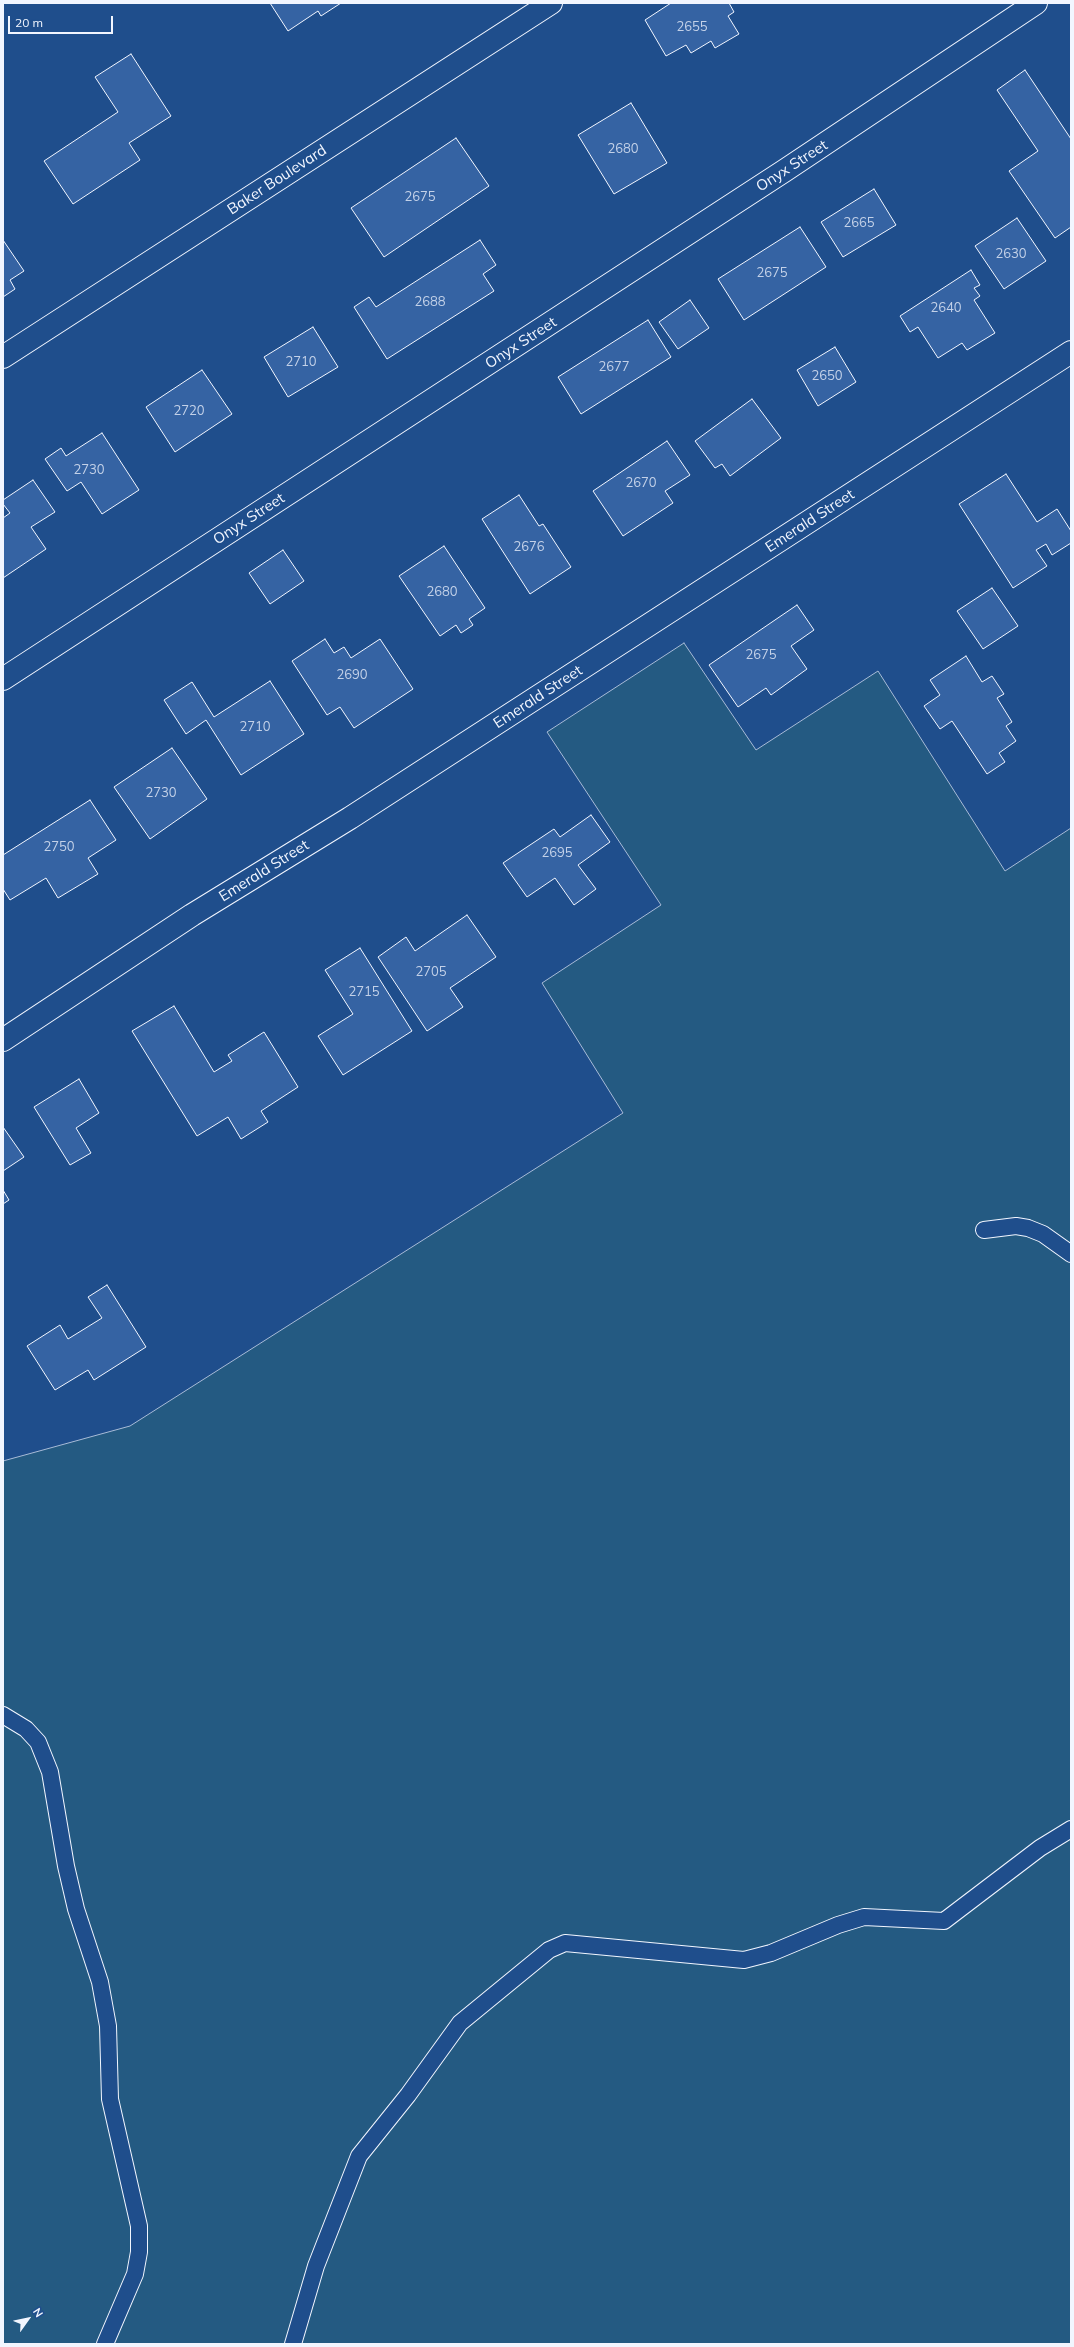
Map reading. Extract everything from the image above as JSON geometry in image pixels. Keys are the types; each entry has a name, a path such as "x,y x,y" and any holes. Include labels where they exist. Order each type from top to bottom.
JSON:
{"street":[{"name":"Baker Boulevard","path":"3,357 551,3"},
{"name":"Onyx Street","path":"3,679 758,188 1036,3"},
{"name":"Emerald Street","path":"3,1040 192,915 357,814 1071,352"}],"lane":[{"path":"984,1230 1016,1226 1028,1228 1043,1234 1071,1254"},
{"path":"3,1715 26,1729 38,1742 50,1772 66,1866 76,1909 100,1982 108,2026 110,2098 139,2226 139,2252 135,2274 105,2344"},
{"path":"293,2344 316,2266 359,2156 408,2095 460,2023 549,1950 565,1943 744,1960 771,1953 838,1925 864,1917 944,1921 1040,1848 1071,1829"}],"shaded area":[{"path":"684,643 756,750 878,671 1005,871 1071,828 1071,2344 3,2344 3,1461 130,1426 623,1113 542,983 661,905 547,732"}],"building":[{"path":"270,3 341,3 321,16 318,11 288,31"},
{"path":"671,3 729,3 734,12 728,16 739,34 715,48 711,41 691,53 686,45 666,56 645,20"},
{"path":"131,54 171,116 129,143 140,160 73,204 44,161 118,112 95,77"},
{"path":"1025,70 1071,139 1071,227 1055,238 1009,171 1038,151 997,90"},
{"path":"631,103 667,163 614,194 578,135"},
{"path":"456,138 489,186 384,257 351,208"},
{"path":"874,189 896,225 843,257 821,222"},
{"path":"1017,218 1046,261 1004,289 975,246"},
{"path":"800,227 826,267 744,320 718,279"},
{"path":"3,240 24,271 10,280 15,289 3,297"},
{"path":"480,240 496,265 483,274 494,291 387,359 354,307 369,297 376,307"},
{"path":"971,270 980,285 974,288 980,296 974,300 995,333 967,350 962,343 938,358 918,327 910,332 900,316"},
{"path":"690,300 709,328 678,349 659,322"},
{"path":"648,320 671,357 581,414 558,377"},
{"path":"313,327 338,367 288,397 264,357"},
{"path":"835,347 856,382 818,406 797,370"},
{"path":"202,370 232,414 175,452 146,407"},
{"path":"752,399 781,438 730,476 722,464 715,468 695,441"},
{"path":"102,433 139,490 102,514 81,482 67,491 45,459 61,448 66,456"},
{"path":"667,441 690,475 665,491 673,503 623,536 593,491"},
{"path":"1006,474 1037,522 1057,509 1071,531 1071,543 1052,555 1046,544 1036,550 1047,566 1013,588 959,504"},
{"path":"33,480 55,512 31,527 46,549 3,578 3,518 10,513 3,504 3,500"},
{"path":"519,495 539,526 543,524 571,567 530,594 482,519"},
{"path":"444,546 485,608 469,619 473,625 461,633 456,625 440,636 399,576"},
{"path":"283,550 304,581 270,604 249,573"},
{"path":"992,588 1018,626 983,649 957,611"},
{"path":"797,605 814,630 791,646 807,669 771,695 766,688 738,707 709,665"},
{"path":"325,639 334,653 344,647 351,658 380,639 413,689 354,728 340,707 327,715 292,661"},
{"path":"966,656 982,682 992,676 1004,694 997,698 1012,722 1006,726 1016,741 999,753 1005,762 987,774 952,721 940,729 924,706 940,695 930,680"},
{"path":"270,681 304,734 241,775 206,720 186,734 164,700 192,682 214,717"},
{"path":"172,748 207,799 150,839 114,787"},
{"path":"90,800 116,840 88,858 98,874 58,898 46,878 10,900 3,889 3,855"},
{"path":"591,815 610,842 578,865 596,889 574,905 555,878 527,897 503,863 554,829 560,837"},
{"path":"467,915 496,957 450,988 463,1007 427,1031 378,957 406,937 415,951"},
{"path":"360,948 412,1031 343,1075 318,1036 353,1014 325,970"},
{"path":"174,1006 214,1072 232,1061 228,1055 264,1032 298,1087 261,1111 268,1122 241,1139 228,1117 197,1136 132,1031"},
{"path":"79,1079 99,1113 76,1128 91,1153 70,1165 34,1107"},
{"path":"3,1127 24,1157 3,1171"},
{"path":"3,1190 9,1200 3,1204"},
{"path":"107,1285 146,1347 94,1380 88,1370 55,1390 27,1346 60,1325 68,1339 102,1318 88,1297"}]}
